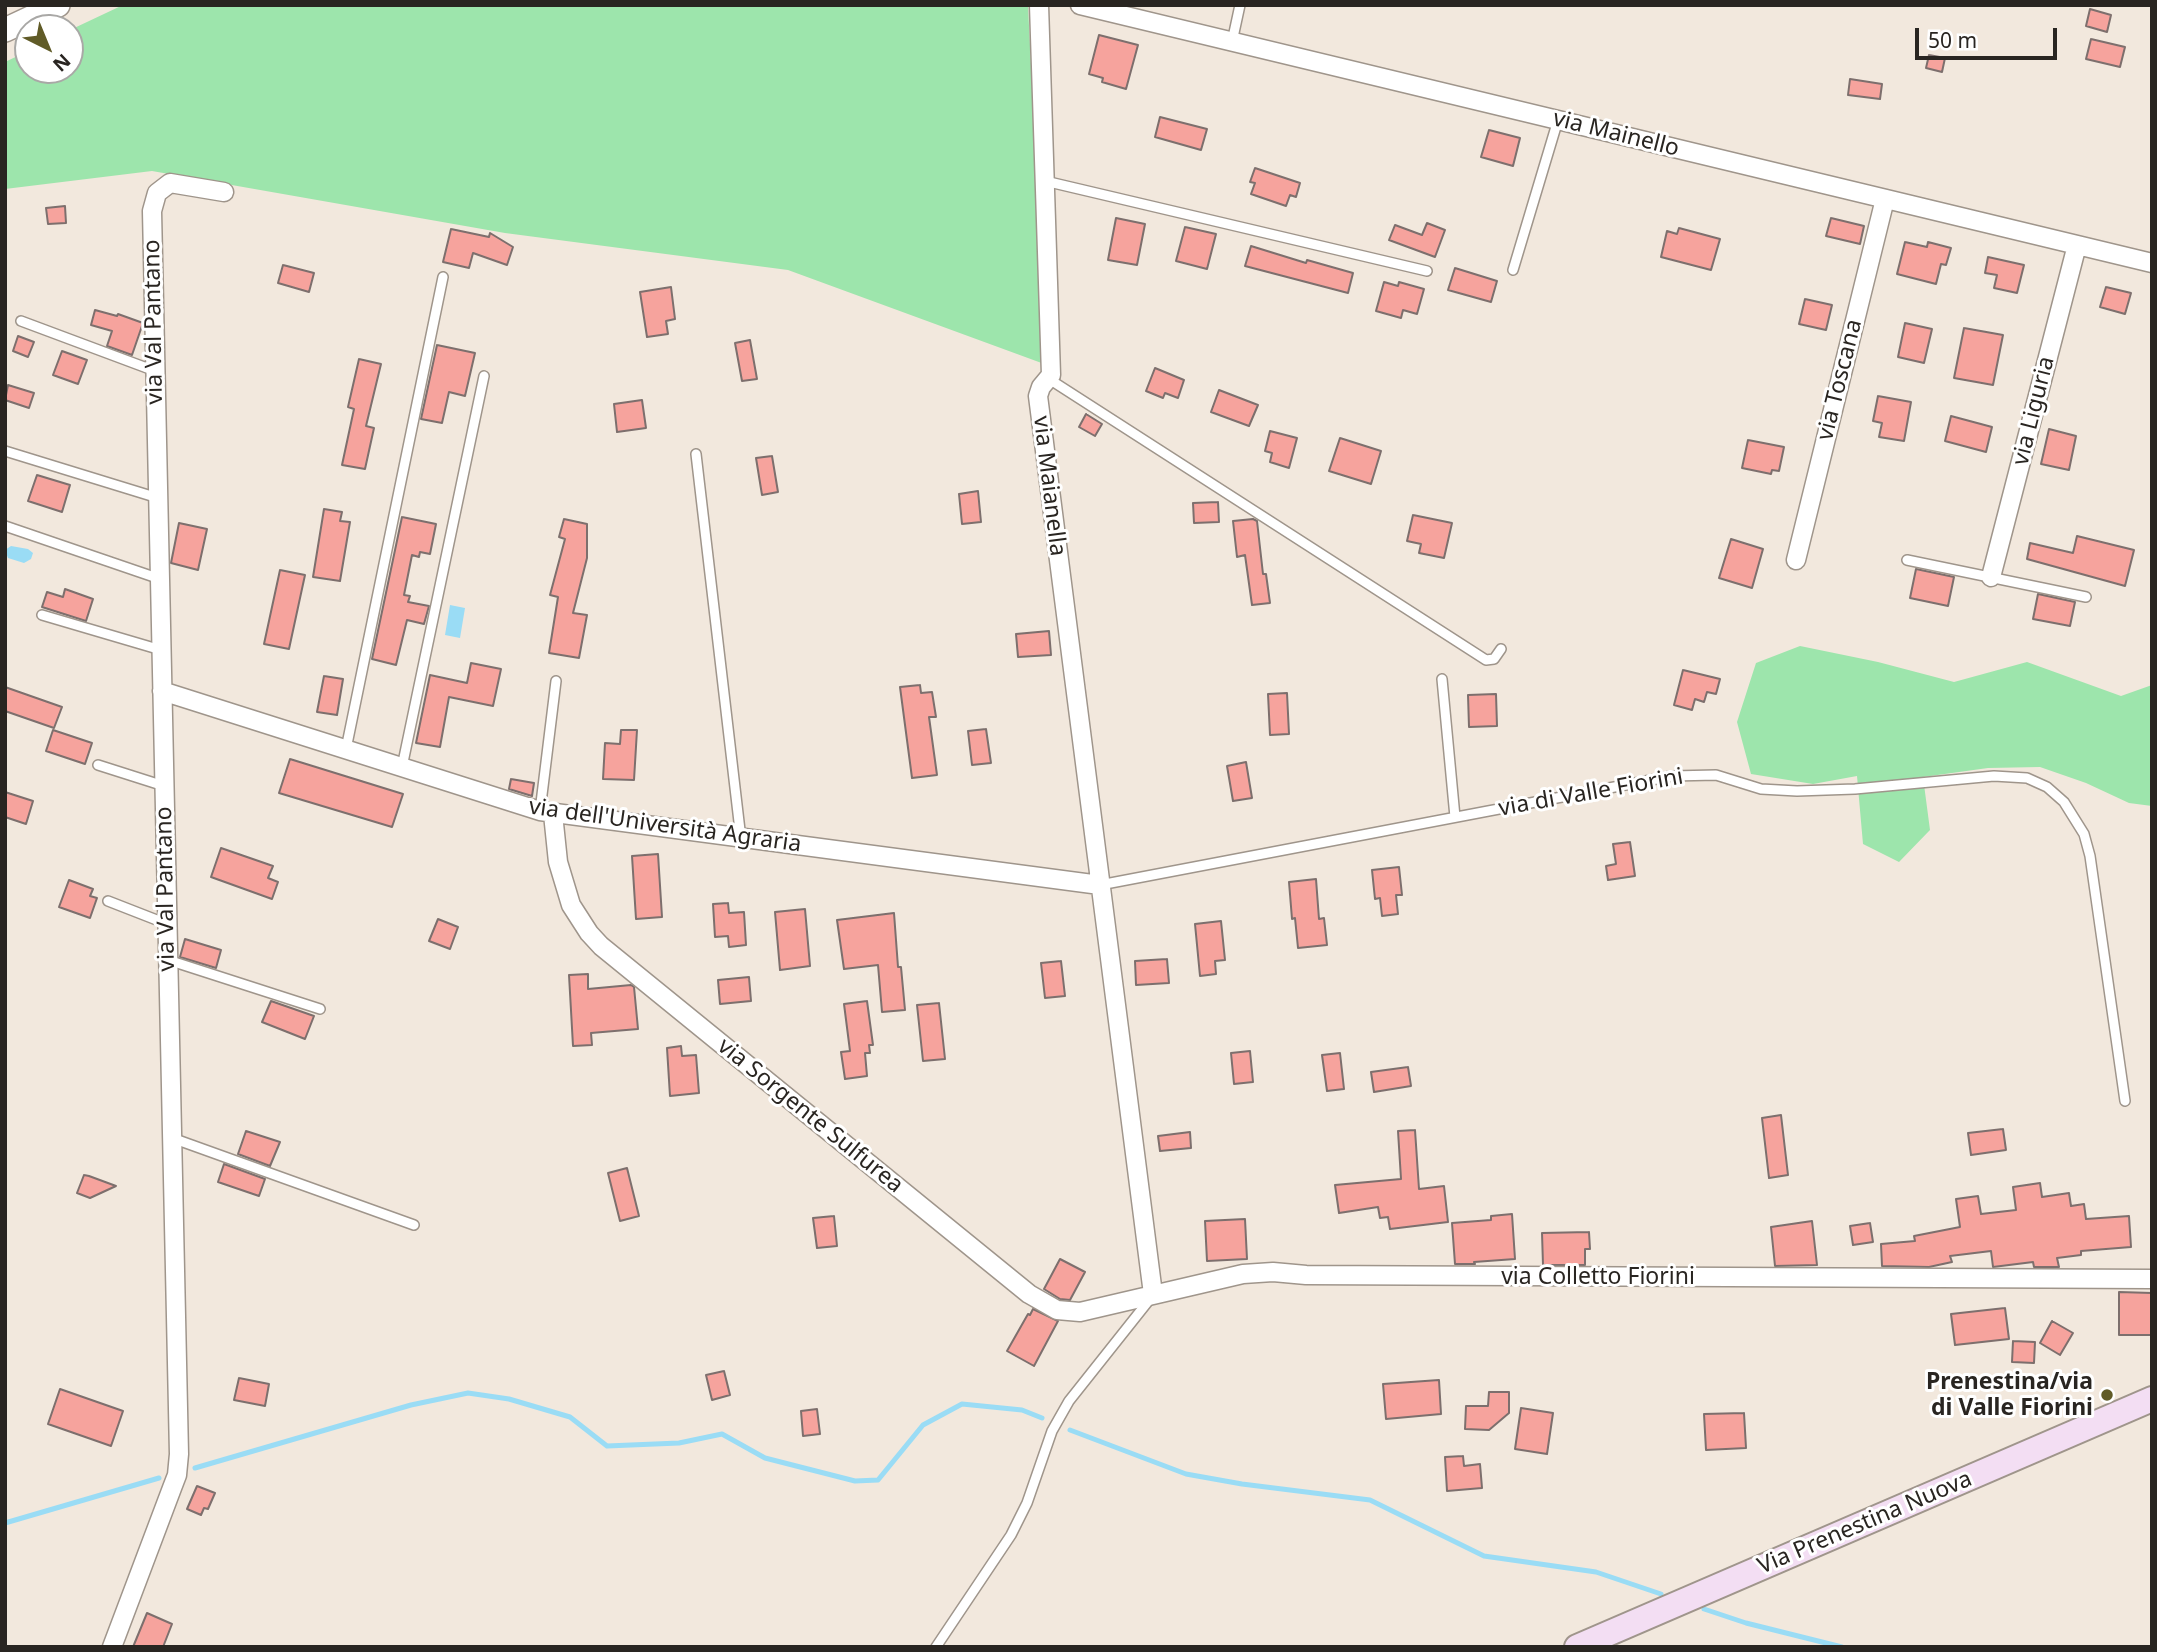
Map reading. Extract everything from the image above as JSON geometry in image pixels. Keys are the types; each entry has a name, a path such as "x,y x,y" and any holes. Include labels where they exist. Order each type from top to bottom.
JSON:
{"main road":[{"name":"Via Prenestina Nuova","path":"1577,1647 2152,1399"}],"street":[{"path":"5,30 58,5"},
{"name":"via Maianella","path":"1040,5 1051,375 1041,387 1038,396 1153,1294"},
{"name":"via Mainello","path":"1081,5 2152,263"},
{"name":"via Val Pantano","path":"112,1647 172,1488 178,1465 152,211 154,198 165,184 175,182 225,192"},
{"name":"via Toscana","path":"1796,560 1885,199"},
{"name":"via Liguria","path":"1991,577 2077,245"},
{"name":"via dell'Università Agraria","path":"162,691 546,813 1100,885"},
{"name":"via Sorgente Sulfurea","path":"546,813 571,905 601,946 1029,1294 1049,1307 1069,1312 1153,1294"},
{"name":"via Colletto Fiorini","path":"1153,1294 1243,1274 1273,1272 1306,1275 2152,1279"}],"lane":[{"path":"1232,42 1240,5"},
{"path":"1513,271 1558,120"},
{"path":"1045,181 1427,271"},
{"path":"346,749 443,277"},
{"path":"21,321 155,371"},
{"path":"402,766 484,376"},
{"path":"1049,379 1486,660 1494,659 1501,649"},
{"path":"5,451 158,498"},
{"path":"696,454 741,839"},
{"path":"5,526 160,579"},
{"path":"1907,560 2086,597"},
{"path":"42,615 162,650"},
{"path":"1442,679 1455,817"},
{"path":"546,813 556,681"},
{"path":"98,765 164,786"},
{"name":"via di Valle Fiorini","path":"1100,885 1687,775 1716,775 1761,789 1784,791 1855,789 2013,776 2047,787 2064,802 2079,823 2087,845 2125,1101"},
{"path":"108,901 167,924"},
{"path":"168,960 320,1009"},
{"path":"172,1138 414,1225"},
{"path":"936,1647 1016,1527 1052,1431 1069,1401 1153,1294"}],"green space":[{"path":"123,5 1024,5 1028,7 1047,365 788,270 505,233 152,171 5,189 5,62 14,58 14,84 84,84 84,23"},
{"path":"1800,646 1878,662 1954,682 2027,662 2121,696 2152,685 2152,806 2129,803 2086,783 2040,767 1988,768 1923,777 1930,830 1899,862 1863,844 1857,776 1813,784 1751,774 1737,722 1756,663"}],"water":[{"path":"11,546 28,549 33,553 31,559 24,563 8,558 5,550"},
{"path":"450,605 465,608 460,638 445,635"}],"building":[{"path":"2090,9 2111,15 2107,32 2086,26"},
{"path":"1099,35 1138,45 1126,89 1102,82 1103,78 1089,74"},
{"path":"2091,39 2125,47 2120,67 2086,59"},
{"path":"1929,55 1945,58 1942,72 1926,68"},
{"path":"1850,79 1882,84 1880,99 1848,95"},
{"path":"1160,117 1207,129 1201,150 1155,137"},
{"path":"1489,130 1520,138 1513,166 1481,157"},
{"path":"1255,168 1300,183 1296,197 1290,195 1286,206 1251,194 1255,183 1250,182"},
{"path":"65,206 66,223 48,224 46,208"},
{"path":"1116,218 1145,224 1137,265 1108,260"},
{"path":"1831,218 1864,226 1860,244 1826,236"},
{"path":"1427,223 1445,230 1435,257 1389,240 1395,225 1422,235"},
{"path":"1185,227 1216,234 1207,269 1176,261"},
{"path":"1679,228 1720,239 1711,270 1661,257 1667,231 1677,234"},
{"path":"451,229 489,237 490,233 513,247 507,265 473,253 469,268 443,262"},
{"path":"1905,242 1927,247 1928,242 1951,248 1946,265 1941,264 1936,284 1897,274"},
{"path":"1251,246 1306,263 1307,260 1353,273 1348,293 1245,266"},
{"path":"1988,257 2024,265 2017,293 1994,288 1997,275 1985,273"},
{"path":"283,265 314,273 309,292 278,283"},
{"path":"1455,268 1497,281 1491,302 1448,290"},
{"path":"1384,282 1398,286 1399,282 1424,289 1417,314 1403,310 1401,318 1376,311"},
{"path":"671,287 675,319 666,321 668,334 647,337 640,292"},
{"path":"2106,287 2131,293 2125,314 2100,307"},
{"path":"1805,299 1832,305 1826,330 1799,324"},
{"path":"95,310 117,316 118,314 143,323 132,355 107,346 112,331 91,325"},
{"path":"1905,323 1932,329 1924,363 1898,357"},
{"path":"1964,328 2003,335 1993,385 1954,378"},
{"path":"18,336 34,342 28,357 13,351"},
{"path":"750,340 757,379 742,381 735,343"},
{"path":"437,345 475,353 465,396 449,392 442,423 421,419"},
{"path":"62,351 87,360 78,384 53,375"},
{"path":"359,359 381,364 366,426 374,428 365,469 342,465 354,409 348,407"},
{"path":"1155,368 1184,380 1178,398 1165,393 1163,398 1146,391"},
{"path":"8,385 34,393 29,408 5,400"},
{"path":"1219,390 1258,405 1249,426 1211,412"},
{"path":"1878,396 1911,402 1904,441 1879,437 1882,423 1873,421"},
{"path":"642,400 646,428 617,432 614,404"},
{"path":"1086,414 1102,424 1095,436 1079,427"},
{"path":"1951,416 1992,427 1986,452 1945,441"},
{"path":"2049,429 2076,436 2069,470 2041,464"},
{"path":"1270,431 1297,438 1289,468 1270,462 1272,453 1265,451"},
{"path":"1340,438 1381,451 1371,484 1329,471"},
{"path":"1748,440 1784,447 1779,471 1772,470 1771,474 1742,468"},
{"path":"772,456 778,492 762,495 756,458"},
{"path":"37,475 70,485 62,512 28,501"},
{"path":"978,491 981,522 962,524 959,494"},
{"path":"1218,502 1219,522 1194,523 1193,503"},
{"path":"324,509 342,512 340,521 350,522 340,581 313,577"},
{"path":"1413,515 1452,523 1444,558 1419,553 1421,544 1407,541"},
{"path":"402,517 436,524 430,554 420,552 419,557 412,555 404,595 410,596 408,602 429,606 424,624 407,620 396,665 372,659"},
{"path":"564,519 587,524 587,558 573,613 587,615 579,658 549,653 558,597 550,595 565,539 559,537"},
{"path":"1233,521 1257,521 1263,574 1266,574 1270,603 1252,605 1245,555 1237,557"},
{"path":"179,523 207,529 198,570 171,563"},
{"path":"2077,536 2134,550 2125,586 2027,559 2030,543 2073,553"},
{"path":"1731,539 1763,549 1752,588 1719,578"},
{"path":"1916,569 1954,577 1948,606 1910,598"},
{"path":"280,570 305,575 289,649 264,644"},
{"path":"65,589 93,599 86,621 42,607 47,592 63,597"},
{"path":"2038,594 2075,602 2070,626 2033,619"},
{"path":"1049,631 1051,655 1018,657 1016,634"},
{"path":"471,663 501,669 493,706 449,697 440,747 416,743 430,675 467,683"},
{"path":"1683,670 1720,679 1716,694 1707,692 1704,702 1695,699 1692,710 1674,705"},
{"path":"324,676 343,679 337,715 317,712"},
{"path":"920,685 921,693 932,692 936,717 929,717 937,775 912,778 900,687"},
{"path":"5,687 62,707 54,728 5,711"},
{"path":"1287,693 1289,734 1270,735 1268,694"},
{"path":"1496,694 1497,726 1469,727 1468,695"},
{"path":"986,729 991,763 972,765 968,731"},
{"path":"53,730 92,743 85,764 46,751"},
{"path":"621,730 637,730 634,780 603,779 605,743 620,744"},
{"path":"290,759 403,794 392,827 279,793"},
{"path":"1246,762 1252,798 1233,801 1227,766"},
{"path":"511,779 534,783 532,796 509,789"},
{"path":"5,792 33,801 26,824 5,817"},
{"path":"1630,842 1635,876 1608,880 1606,866 1616,864 1613,844"},
{"path":"221,848 273,866 268,878 278,882 272,899 211,877"},
{"path":"658,854 662,917 636,919 632,856"},
{"path":"1399,867 1402,895 1396,895 1398,914 1382,916 1380,898 1375,899 1372,870"},
{"path":"1316,879 1319,919 1324,918 1327,945 1298,948 1289,882"},
{"path":"69,880 93,889 90,896 97,898 90,918 59,907"},
{"path":"728,903 729,913 744,912 746,945 729,947 728,936 715,937 713,904"},
{"path":"805,909 810,966 780,970 775,912"},
{"path":"894,913 898,967 901,967 905,1010 882,1012 878,965 844,969 837,920"},
{"path":"438,919 458,927 450,949 429,941"},
{"path":"1221,921 1225,960 1215,961 1216,974 1200,976 1195,924"},
{"path":"185,939 221,950 216,968 180,957"},
{"path":"1167,959 1169,983 1136,985 1135,961"},
{"path":"1061,961 1065,996 1045,998 1041,963"},
{"path":"588,974 588,989 631,985 634,987 638,1029 591,1033 592,1045 573,1046 569,975"},
{"path":"749,977 751,1001 720,1004 718,980"},
{"path":"271,1001 314,1016 305,1039 262,1022"},
{"path":"867,1001 873,1045 869,1045 870,1053 865,1053 867,1076 845,1079 841,1052 850,1051 844,1004"},
{"path":"939,1003 945,1059 923,1061 917,1005"},
{"path":"681,1046 682,1056 696,1055 699,1093 670,1096 667,1048"},
{"path":"1250,1051 1253,1082 1234,1084 1231,1053"},
{"path":"1340,1053 1344,1089 1327,1091 1322,1055"},
{"path":"1408,1067 1411,1086 1374,1092 1371,1072"},
{"path":"1781,1115 1788,1175 1769,1178 1762,1118"},
{"path":"2003,1129 2006,1150 1971,1155 1968,1133"},
{"path":"1415,1130 1419,1189 1444,1186 1448,1222 1390,1229 1388,1217 1380,1218 1378,1207 1339,1213 1335,1185 1401,1179 1398,1131"},
{"path":"246,1131 280,1142 270,1166 238,1154"},
{"path":"1190,1132 1191,1148 1160,1151 1158,1136"},
{"path":"224,1164 265,1179 259,1196 218,1182"},
{"path":"627,1168 639,1216 620,1221 608,1173"},
{"path":"84,1175 116,1186 90,1198 77,1193"},
{"path":"2040,1183 2042,1197 2069,1193 2071,1206 2084,1204 2086,1219 2129,1216 2131,1247 2081,1251 2081,1255 2057,1258 2059,1267 2034,1267 2033,1262 1993,1267 1991,1251 1950,1256 1952,1262 1929,1267 1882,1266 1881,1244 1915,1241 1914,1236 1960,1227 1956,1199 1978,1196 1981,1214 2016,1210 2013,1187"},
{"path":"1512,1214 1515,1259 1455,1264 1452,1223 1491,1220 1491,1216"},
{"path":"834,1216 837,1246 817,1248 813,1218"},
{"path":"1245,1219 1247,1259 1207,1261 1205,1221"},
{"path":"1812,1221 1817,1265 1775,1266 1771,1227"},
{"path":"1870,1223 1873,1242 1853,1245 1850,1226"},
{"path":"1589,1232 1590,1249 1585,1249 1585,1265 1543,1265 1542,1233"},
{"path":"1060,1259 1085,1272 1070,1300 1060,1299 1044,1289"},
{"path":"2119,1292 2152,1293 2152,1335 2119,1335"},
{"path":"2005,1308 2009,1339 1955,1345 1951,1314"},
{"path":"1033,1309 1058,1321 1034,1366 1007,1351"},
{"path":"2052,1321 2073,1333 2060,1355 2040,1343"},
{"path":"2013,1341 2035,1342 2034,1363 2012,1362"},
{"path":"724,1371 730,1395 712,1400 706,1375"},
{"path":"239,1378 269,1384 265,1406 234,1400"},
{"path":"1439,1380 1441,1414 1386,1419 1383,1384"},
{"path":"60,1389 123,1411 111,1446 48,1424"},
{"path":"1489,1392 1509,1392 1509,1413 1489,1430 1465,1429 1466,1406 1488,1406"},
{"path":"1521,1408 1553,1413 1547,1454 1515,1449"},
{"path":"817,1409 820,1434 803,1436 801,1411"},
{"path":"1744,1413 1746,1448 1706,1450 1704,1414"},
{"path":"1463,1456 1464,1466 1480,1464 1482,1488 1447,1491 1445,1457"},
{"path":"197,1486 215,1493 208,1509 204,1508 201,1515 187,1509"},
{"path":"147,1613 172,1624 163,1647 133,1647"}],"waterway":[{"path":"195,1468 411,1405 468,1393 509,1399 570,1417 607,1446 679,1443 722,1434 765,1458 855,1481 878,1480 923,1425 962,1404 1022,1410 1042,1418"},
{"path":"1070,1430 1186,1474 1370,1500 1484,1556 1596,1572 1661,1594"},
{"path":"5,1523 159,1478"},
{"path":"1704,1609 1746,1623 1842,1647"}],"place":[{"name":"Prenestina/via di Valle Fiorini","path":"2107,1395"}]}
